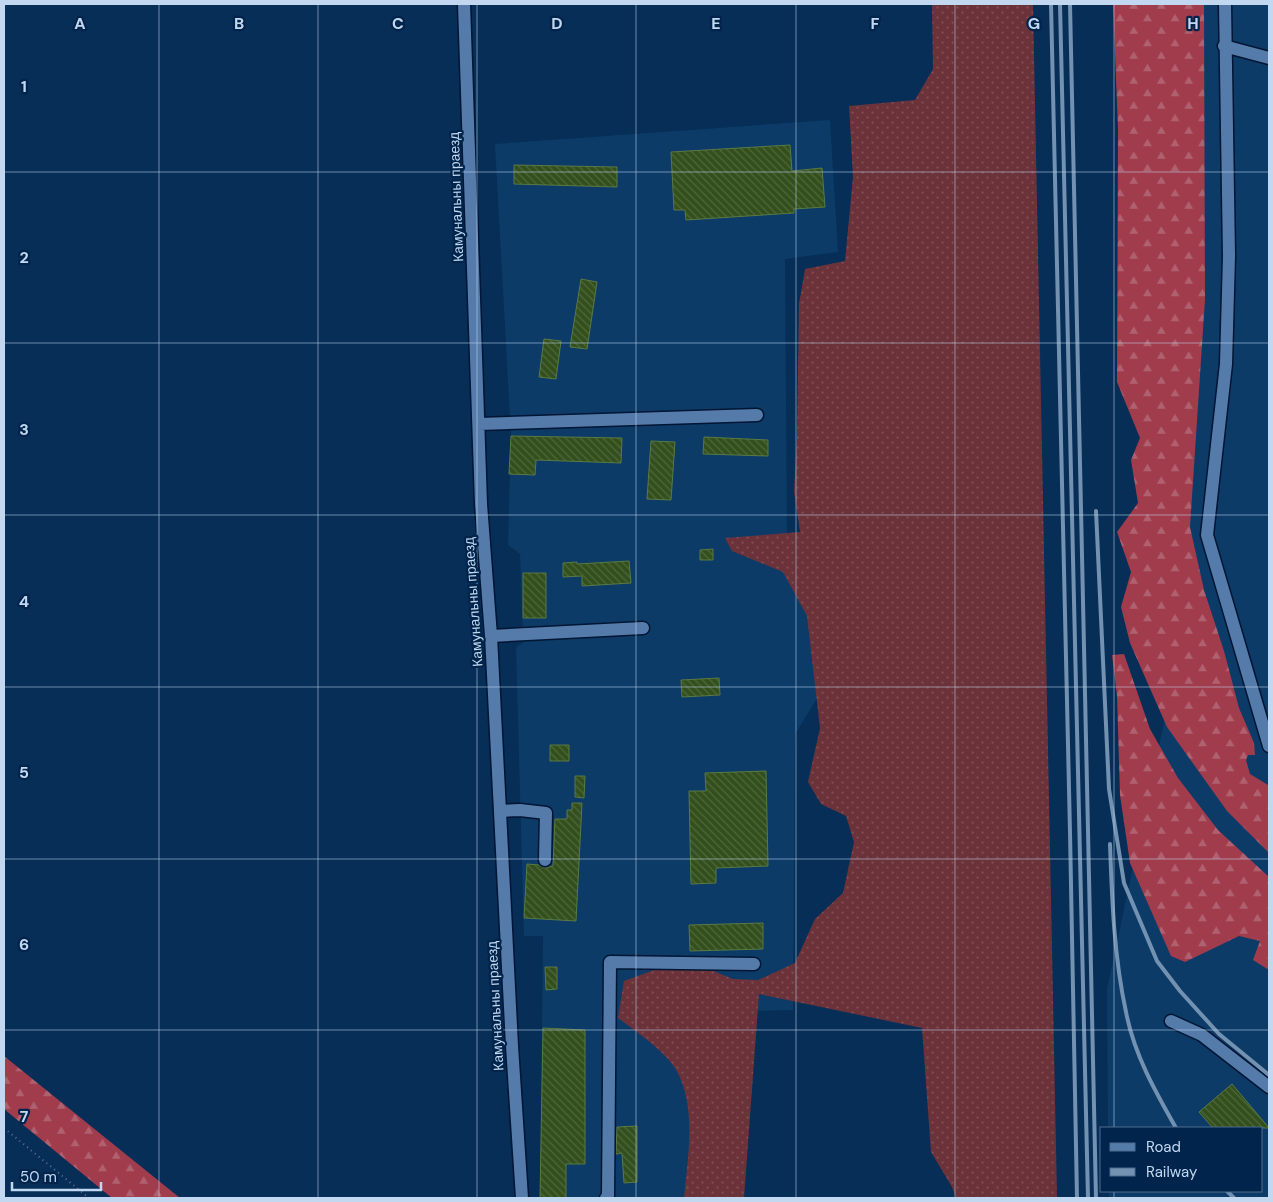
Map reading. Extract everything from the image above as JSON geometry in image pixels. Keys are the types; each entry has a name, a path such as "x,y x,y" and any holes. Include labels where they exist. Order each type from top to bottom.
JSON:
{"street":[{"name":"Камунальны праезд","path":"464,4 481,504 491,636 522,1198"},
{"path":"1224,4 1229,256 1226,364 1208,535 1269,746"},
{"path":"1224,46 1269,58"},
{"path":"479,424 757,415"},
{"path":"491,636 643,628"},
{"path":"500,811 520,810 546,813 545,860"},
{"path":"606,1198 608,1196 610,962 754,964"},
{"path":"1171,1020 1202,1035 1269,1087"}],"path":[{"path":"4,1128 89,1198"}],"shaded area":[{"path":"932,4 1033,4 1057,1198 956,1198 952,1187 931,1152 922,1028 759,994 744,1198 684,1198 688,1163 689,1124 688,1105 684,1087 677,1071 666,1057 649,1041 618,1018 624,981 684,959 733,979 758,980 795,963 815,919 843,893 854,842 846,816 821,804 808,782 820,728 807,616 783,572 732,551 725,538 800,532 794,491 797,437 799,304 805,269 845,261 853,177 849,106 915,100 933,69"},
{"path":"1184,4 1269,4 1269,1198 1109,1198 1109,1192 1263,1192 1263,1127 1108,1127 1107,989 1189,605"},
{"path":"830,120 838,252 785,259 787,539 826,684 795,734 793,1010 719,1012 695,1198 540,1198 543,936 524,936 516,647 523,643 523,635 520,554 508,545 511,436 495,144"}],"green space":[{"path":"1113,4 1204,4 1205,299 1190,527 1204,590 1224,651 1239,708 1254,743 1255,755 1248,755 1246,760 1250,774 1268,785 1269,853 1227,811 1167,727 1130,643 1121,607 1131,572 1117,532 1138,503 1131,460 1140,438 1117,382 1118,129"},
{"path":"1124,654 1150,729 1178,778 1218,830 1269,877 1269,970 1253,960 1260,941 1239,936 1185,962 1171,956 1130,863 1120,795 1117,696 1112,655"},
{"path":"4,1056 180,1198 112,1198 4,1109"}],"building":[{"path":"790,145 792,171 822,168 825,207 794,209 794,213 686,220 685,210 674,210 671,152"},
{"path":"514,165 617,167 617,187 514,184"},
{"path":"581,279 597,282 587,349 570,347"},
{"path":"544,339 561,341 556,379 539,377"},
{"path":"511,436 622,438 621,463 536,460 535,475 509,474"},
{"path":"704,437 768,440 768,456 703,454"},
{"path":"651,441 675,442 671,500 647,499"},
{"path":"713,549 713,560 700,560 700,550"},
{"path":"629,561 631,583 582,586 582,576 563,577 563,563"},
{"path":"523,573 546,573 546,618 523,618"},
{"path":"719,678 720,695 682,697 681,680"},
{"path":"550,745 569,745 569,761 550,761"},
{"path":"766,771 768,866 716,868 716,883 691,884 689,791 706,791 705,773"},
{"path":"575,776 585,776 584,798 575,797"},
{"path":"572,803 582,803 576,921 524,918 527,864 539,865 544,868 553,866 555,819 567,819 567,810 572,810"},
{"path":"763,923 763,949 690,951 689,925"},
{"path":"545,967 557,967 557,989 546,990"},
{"path":"543,1028 585,1030 585,1164 566,1164 566,1198 540,1198"},
{"path":"1232,1084 1269,1128 1212,1127 1199,1112"},
{"path":"637,1126 637,1182 624,1183 622,1153 616,1154 617,1127"}],"railway":[{"path":"1051,4 1077,1198"},
{"path":"1060,4 1088,1198"},
{"path":"1070,4 1096,1198"},
{"path":"1096,511 1109,789 1124,883 1157,961 1180,991 1219,1034 1269,1075"},
{"path":"1110,844 1116,949 1130,1028 1146,1072 1175,1127"},
{"path":"1228,1192 1234,1198"}]}
